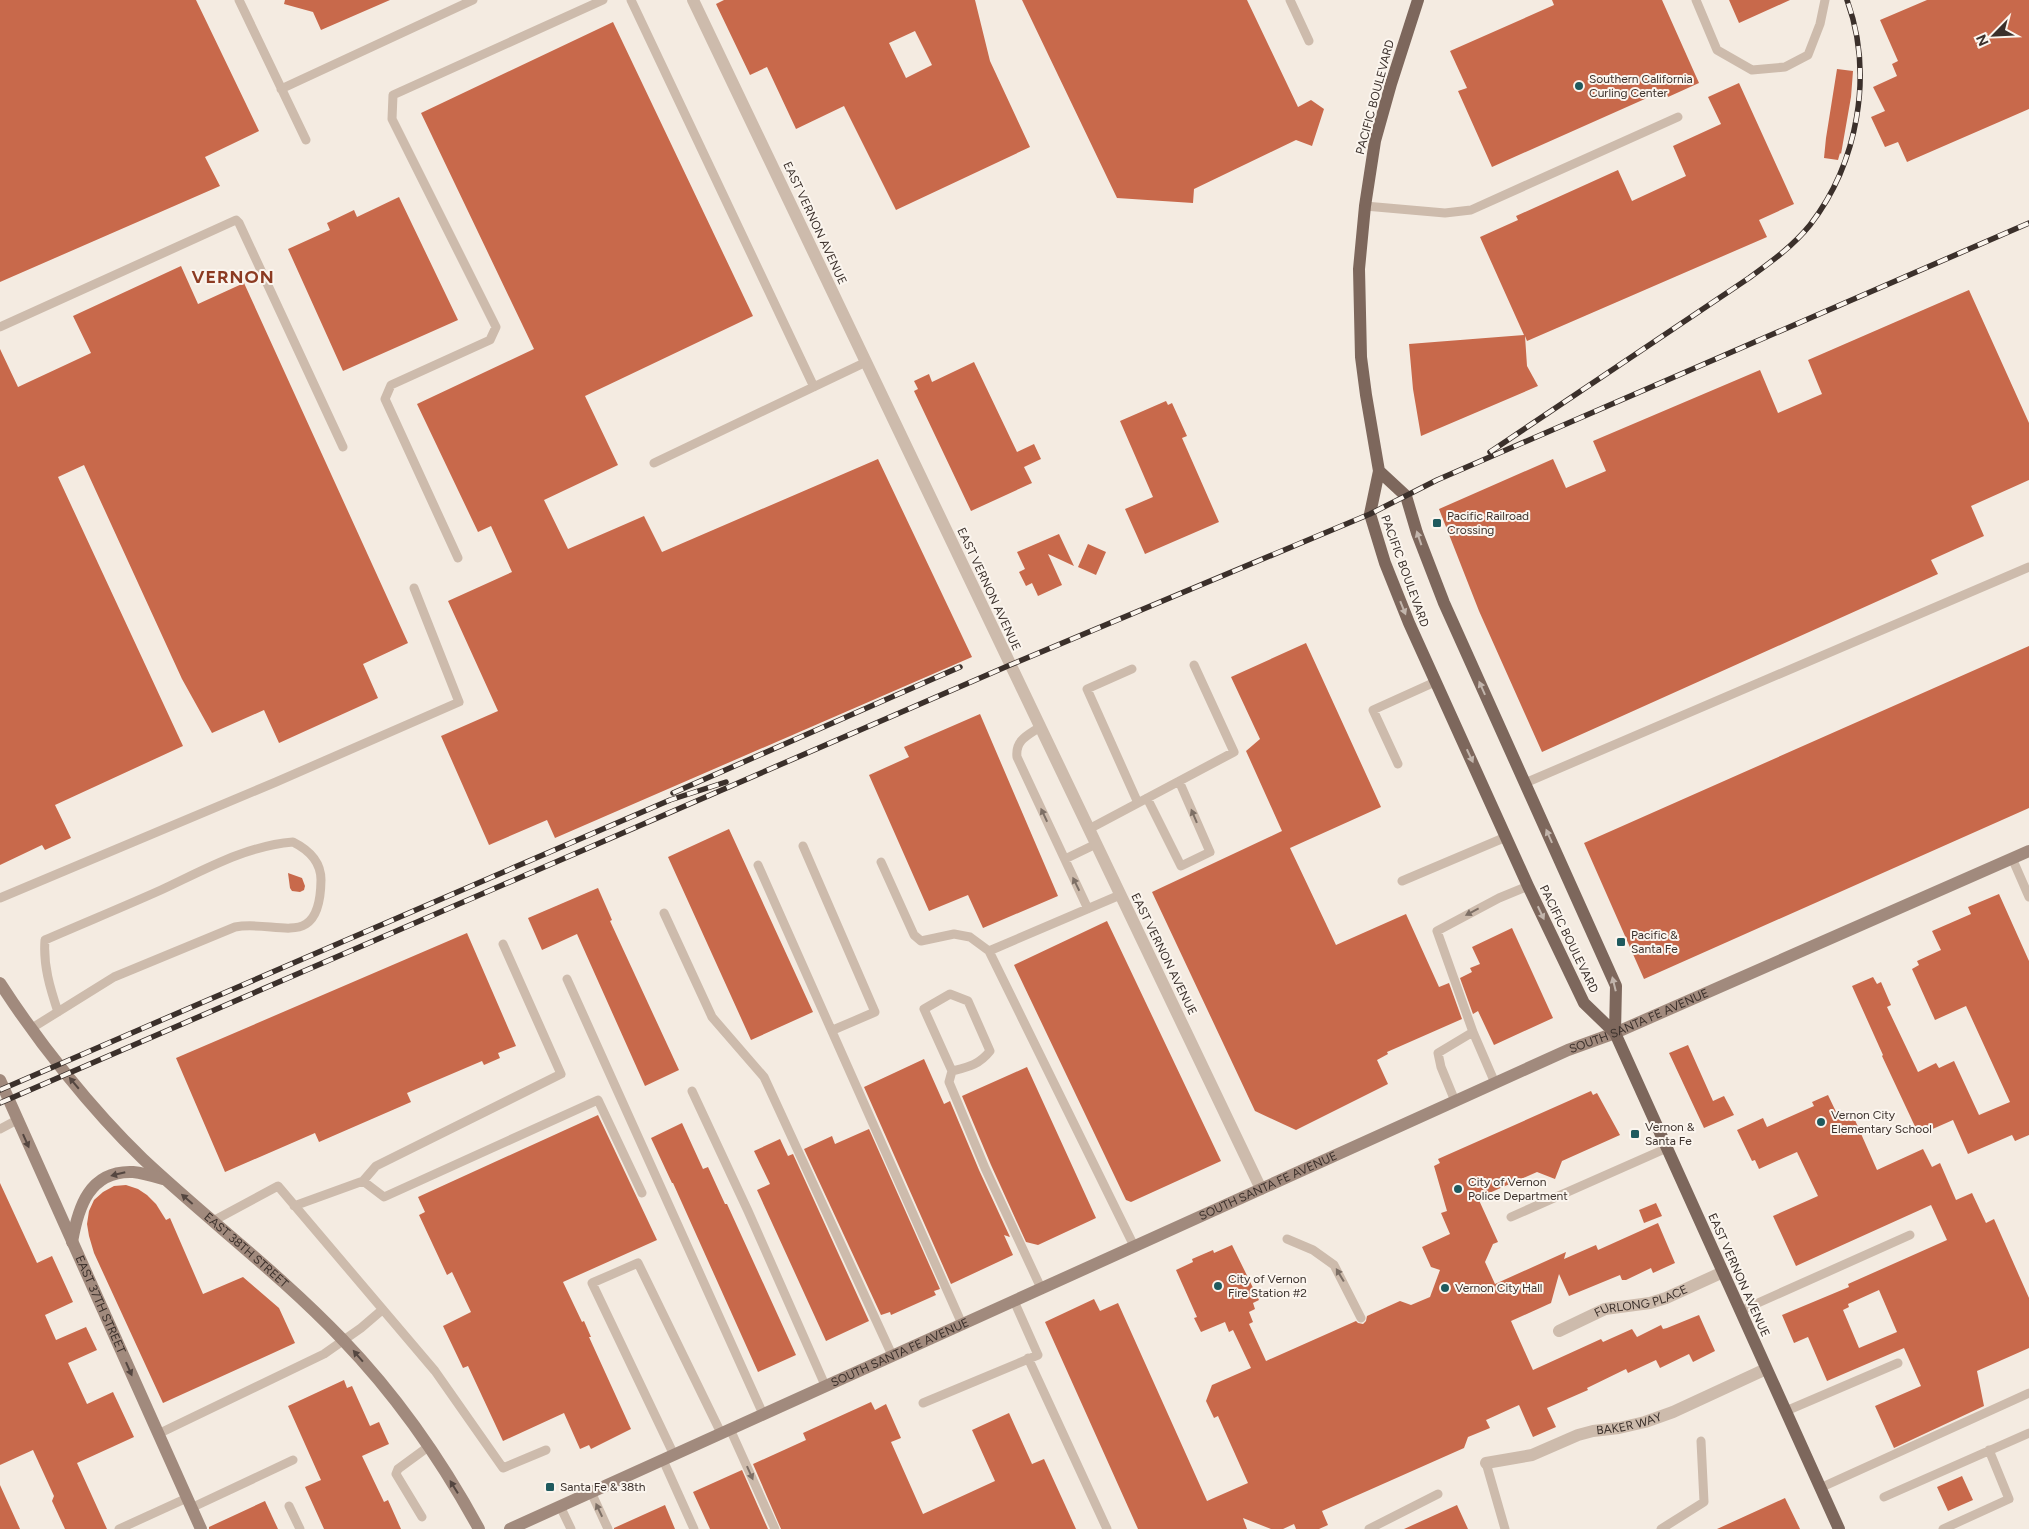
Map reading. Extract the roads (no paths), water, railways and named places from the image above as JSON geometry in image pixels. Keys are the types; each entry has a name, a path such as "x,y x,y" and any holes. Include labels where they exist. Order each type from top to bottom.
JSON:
{"main road":[{"name":"PACIFIC BOULEVARD","path":"1418,0 1390,84 1375,141 1365,206 1359,269 1361,357 1379,470 1370,514 1385,563 1436,682 1528,886 1584,1003 1615,1033"},
{"name":"PACIFIC BOULEVARD","path":"1379,470 1406,496 1417,533 1441,595 1616,986 1615,1033"},
{"name":"SOUTH SANTA FE AVENUE","path":"510,1529 1568,1050 1615,1033 2029,851"},
{"name":"EAST 38TH STREET","path":"0,983 67,1074 107,1121 165,1179 344,1341 402,1410 451,1481 479,1529"},
{"name":"EAST VERNON AVENUE","path":"1615,1033 1838,1529"},
{"name":"EAST 37TH STREET","path":"0,1080 201,1529"},
{"path":"72,1243 80,1206 86,1195 95,1185 107,1177 122,1172 134,1172 165,1179"}],"street":[{"name":"EAST VERNON AVENUE","path":"693,0 1261,1188"},
{"name":"FURLONG PLACE","path":"1558,1331 1605,1309 1650,1303 1666,1298 1723,1272"},
{"name":"BAKER WAY","path":"1486,1463 1532,1455 1578,1435 1593,1431 1645,1422 1673,1412 1766,1369"}],"lane":[{"path":"239,0 306,140"},
{"path":"281,88 473,0"},
{"path":"458,558 385,399 391,385 490,340 496,327 392,119 392,95 602,0"},
{"path":"631,0 814,387"},
{"path":"1290,0 1309,41"},
{"path":"1696,0 1717,50 1752,70 1785,67 1808,56 1820,24 1825,0"},
{"path":"1365,206 1445,213 1471,210 1678,118"},
{"path":"0,327 236,220 256,257 342,447"},
{"path":"654,463 866,362"},
{"path":"1525,783 2029,567"},
{"path":"0,898 276,782 459,702 414,588"},
{"path":"1089,829 1234,752 1194,665"},
{"path":"1132,669 1087,689 1138,803"},
{"path":"1398,764 1373,710 1436,682"},
{"path":"1040,727 1022,739 1016,751 1017,757 1088,909"},
{"path":"1147,798 1180,866 1210,852 1179,781"},
{"path":"1402,881 1506,837"},
{"path":"32,1028 58,1012 114,977 235,927 244,925 293,929 301,926 309,921 317,910 321,892 321,876 318,864 311,854 293,842 252,849 213,864 162,889 45,940 44,952 49,988 58,1012"},
{"path":"1064,859 1096,844"},
{"path":"802,846 875,1012 833,1030"},
{"path":"2012,858 2029,897"},
{"path":"881,862 914,935 921,941 954,934 970,936 989,951 1134,1246"},
{"path":"758,865 833,1030 962,1324"},
{"path":"1495,1083 1473,1032 1437,931 1500,898 1528,886"},
{"path":"989,951 1120,895"},
{"path":"664,913 712,1017 764,1077 892,1355"},
{"path":"294,1206 363,1181 376,1166 561,1074 503,944"},
{"path":"567,979 764,1414"},
{"path":"952,1071 974,1066 983,1060 990,1051 968,1001 950,994 924,1009 952,1071 949,1082 985,1168 1041,1288"},
{"path":"1455,1101 1441,1067 1438,1053 1473,1032"},
{"path":"692,1091 825,1386"},
{"path":"363,1181 384,1197 598,1100 642,1192"},
{"path":"0,1129 17,1120"},
{"path":"1511,1217 1667,1148"},
{"path":"213,1221 278,1186 435,1370 503,1468 546,1450"},
{"path":"1740,1311 1910,1235"},
{"path":"1287,1239 1313,1250 1334,1265 1362,1318"},
{"path":"694,1529 668,1458 592,1283 638,1263 775,1529"},
{"path":"923,1403 1038,1354 1014,1301"},
{"path":"158,1434 315,1359 344,1341 382,1310"},
{"path":"1028,1358 1107,1529"},
{"path":"1786,1412 1898,1363"},
{"path":"1820,1488 2029,1393"},
{"path":"1884,1497 2029,1433"},
{"path":"1661,1529 1704,1502 1700,1441"},
{"path":"422,1517 396,1474 398,1469 428,1447"},
{"path":"1943,1529 2009,1499 1989,1450"},
{"path":"119,1529 189,1503 293,1460"},
{"path":"1486,1463 1505,1529"},
{"path":"591,1492 608,1529"},
{"path":"1369,1529 1438,1494"},
{"path":"289,1506 300,1529"},
{"path":"560,1506 571,1529"}],"railway":[{"path":"1490,452 1749,278 1789,247 1810,225 1826,201 1840,174 1850,146 1857,117 1860,87 1859,58 1855,28 1847,0"},
{"path":"0,1103 1010,665 1370,514 1437,480 2029,223"},
{"path":"673,793 960,667"},
{"path":"0,1090 670,800 726,782"}],"place":[{"name":"Southern California Curling Center","path":"1579,86"},
{"name":"Pacific Railroad Crossing","path":"1437,523"},
{"name":"Pacific & Santa Fe","path":"1621,942"},
{"name":"Vernon City Elementary School","path":"1821,1122"},
{"name":"Vernon & Santa Fe","path":"1635,1134"},
{"name":"City of Vernon Police Department","path":"1458,1189"},
{"name":"City of Vernon Fire Station #2","path":"1218,1286"},
{"name":"Vernon City Hall","path":"1445,1288"},
{"name":"Santa Fe & 38th","path":"550,1487"}],"district":[{"name":"VERNON","path":"233,277"}]}
